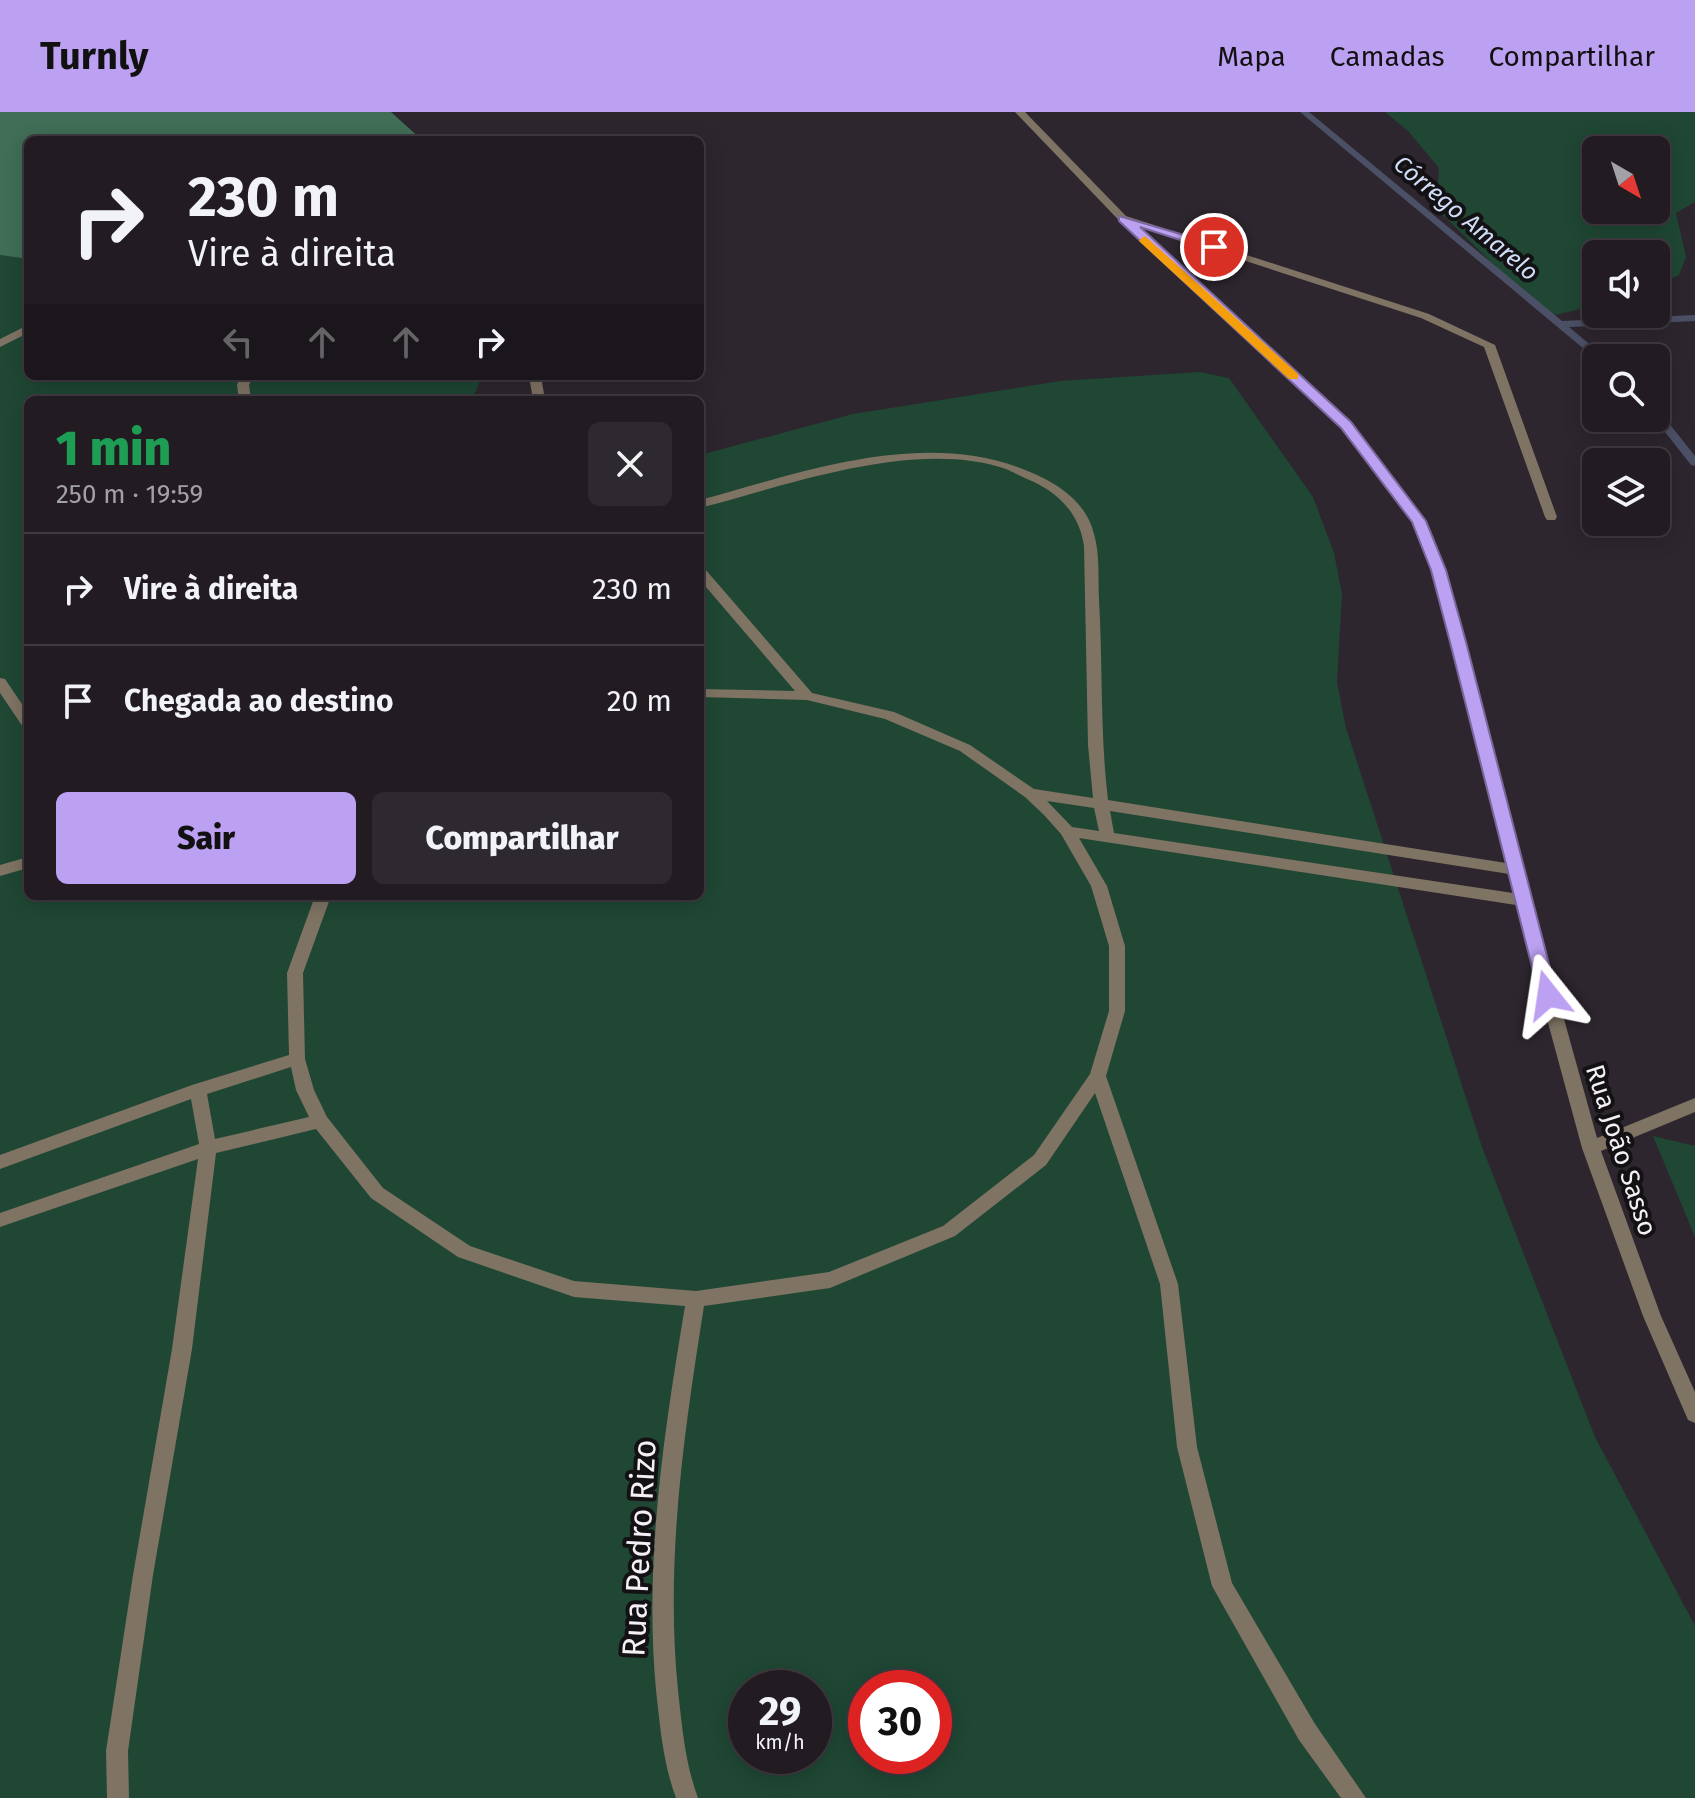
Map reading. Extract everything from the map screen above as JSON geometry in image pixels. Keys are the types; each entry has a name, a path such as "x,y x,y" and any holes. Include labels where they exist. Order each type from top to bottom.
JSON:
{"street":[{"name":"Rua João Sasso","path":"1020,112 1123,218 1346,425 1419,521 1438,570 1458,642 1515,870 1591,1148 1652,1316 1695,1414"},
{"path":"1123,218 1425,316 1489,345 1551,517"},
{"path":"0,344 24,330"},
{"path":"704,503 861,462 954,456 1023,468 1070,499 1088,534 1096,646 1098,802 1107,835"},
{"path":"704,577 807,696"},
{"path":"0,682 24,718"},
{"path":"322,900 295,973 297,1059 305,1090 320,1121 377,1193 464,1252 574,1289 696,1299 830,1280 949,1231 1040,1160 1098,1076 1117,1011 1117,946 1099,886 1067,831 1030,793 965,748 889,715 807,696 704,693"},
{"path":"1030,793 1515,870"},
{"path":"1067,831 1523,900"},
{"path":"0,871 24,863"},
{"path":"0,1162 198,1090 297,1059"},
{"path":"1098,1076 1169,1284 1187,1447 1222,1586 1307,1732 1355,1798"},
{"path":"118,1798 117,1751 182,1349 208,1148 198,1090"},
{"path":"1591,1148 1695,1105"},
{"path":"0,1220 208,1148 320,1121"},
{"name":"Rua Pedro Rizo","path":"687,1798 678,1775 661,1648 667,1521 677,1417 696,1299"}],"green space":[{"path":"0,112 391,112 418,136 24,136 24,258 0,255"},
{"path":"1385,112 1695,112 1695,202 1676,213 1686,257 1679,275 1670,279 1670,240 1582,240 1582,308 1547,317 1436,208 1439,168 1408,131"},
{"path":"0,255 24,258 24,380 480,380 474,396 24,396 24,900 704,900 704,454 853,414 1060,381 1200,372 1229,378 1313,497 1334,553 1342,594 1337,682 1346,728 1482,1147 1595,1437 1695,1626 1695,1798 0,1798"},
{"path":"1653,1136 1695,1146 1695,1237"}],"waterway":[{"name":"Córrego Amarelo","path":"1304,112 1584,344"},
{"path":"1560,324 1695,318"},
{"name":"Córrego Amarelo","path":"1670,432 1695,463"}],"slow traffic":[{"path":"1145,240 1294,376"}],"route":[{"path":"1214,247 1123,218 1346,425 1419,521 1438,570 1458,642 1548,995"}]}
